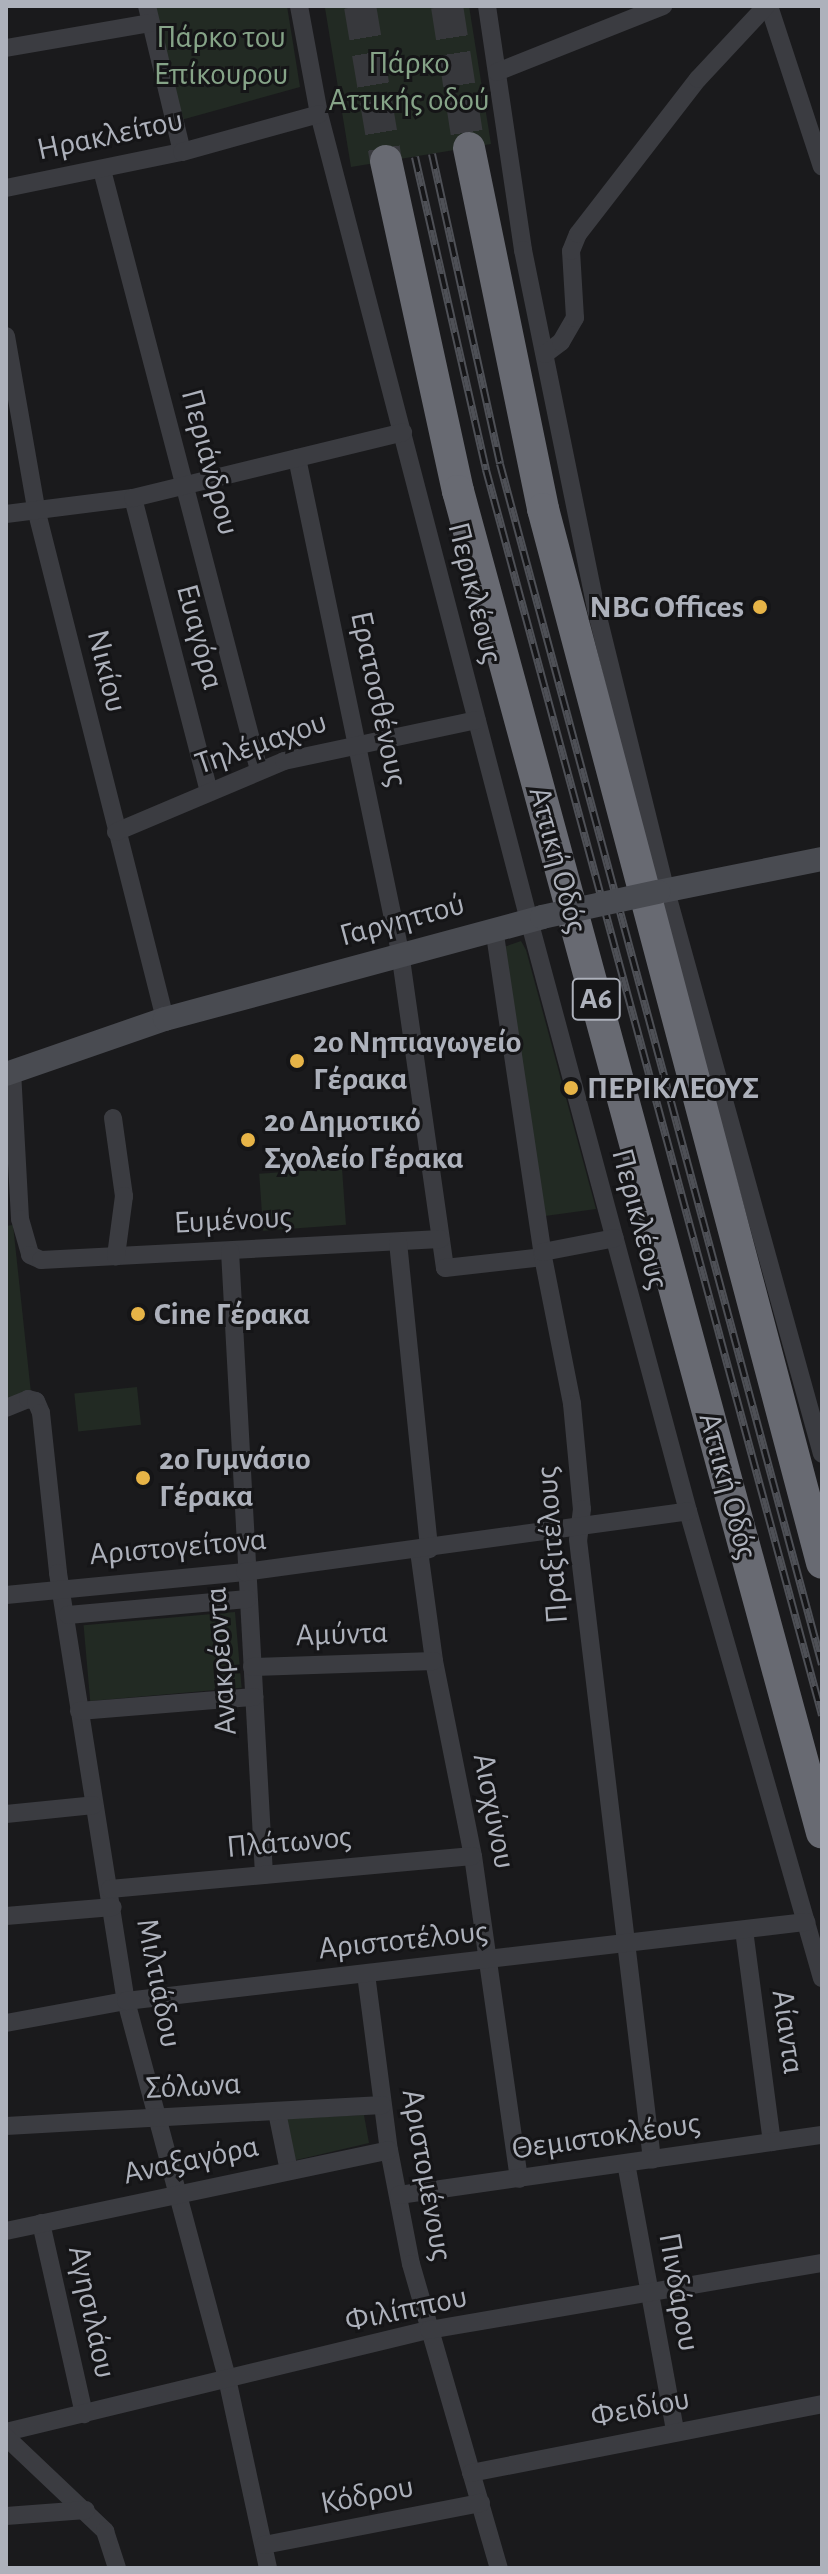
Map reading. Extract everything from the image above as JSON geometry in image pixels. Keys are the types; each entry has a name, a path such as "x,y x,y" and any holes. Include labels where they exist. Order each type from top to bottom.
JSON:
{"highway":[{"name":"Α6","path":"469,148 543,509 822,1563"},
{"name":"Αττική Οδός","path":"386,161 458,491 822,1833"}],"street":[{"name":"Περικλέους","path":"299,6 319,114 477,720 535,918 615,1238 688,1511 822,1978"},
{"path":"487,6 513,195 582,549 662,892 822,1454"},
{"path":"497,72 663,6"},
{"path":"545,354 561,342 575,318 571,251 578,234 698,79 767,6 822,167"},
{"path":"6,48 149,15 182,152"},
{"name":"Ηρακλείτου","path":"6,188 182,152 319,114"},
{"name":"Περιάνδρου","path":"102,170 259,770"},
{"name":"Νικίου","path":"6,336 37,513 165,1019"},
{"path":"6,514 37,513 133,498 403,432"},
{"name":"Ερατοσθένους","path":"297,458 400,952 445,1268 543,1254"},
{"name":"Ευαγόρα","path":"133,498 209,791"},
{"name":"Τηλέμαχου","path":"116,832 259,770 358,743 477,720"},
{"name":"Γαργηττού","path":"8,1065 400,952 494,928 822,859"},
{"name":"Πραξιτέλους","path":"494,928 543,1254 572,1404 582,1509 578,1526 652,2160"},
{"name":"Ευμένους","path":"8,1065 20,1219 30,1255 41,1260 440,1239"},
{"path":"113,1118 124,1196 116,1256"},
{"path":"543,1254 615,1238"},
{"name":"Αισχύνου","path":"398,1242 434,1661 473,1856 519,2179"},
{"name":"Ανακρέοντα","path":"230,1251 245,1572 264,1875"},
{"name":"Μιλτιάδου","path":"6,1408 36,1401 79,1711 126,2001 173,2194 228,2383 268,2568"},
{"name":"Αριστογείτονα","path":"6,1595 245,1572 424,1550 688,1511"},
{"path":"68,1615 247,1599"},
{"name":"Αμύντα","path":"252,1667 434,1661"},
{"path":"79,1711 254,1697"},
{"path":"6,1814 94,1805"},
{"name":"Πλάτωνος","path":"6,1916 264,1875 473,1856"},
{"name":"Αριστοτέλους","path":"6,2023 126,2001 626,1947 806,1922"},
{"name":"Αίαντα","path":"744,1930 772,2142"},
{"name":"Αριστομένους","path":"366,1974 389,2150 429,2330 499,2568"},
{"name":"Σόλωνα","path":"6,2126 382,2105"},
{"path":"277,2112 289,2171"},
{"name":"Θεμιστοκλέους","path":"399,2195 822,2135"},
{"name":"Αναξαγόρα","path":"6,2231 389,2150"},
{"name":"Πινδάρου","path":"626,2163 675,2431"},
{"name":"Αγησιλάου","path":"41,2223 84,2414"},
{"name":"Φιλίππου","path":"6,2434 228,2383 429,2330 648,2296 822,2263"},
{"name":"Φειδίου","path":"471,2473 822,2404"},
{"path":"6,2434 105,2531 117,2568"},
{"name":"Κόδρου","path":"264,2545 481,2503"},
{"path":"6,2516 86,2510"}],"green space":[{"name":"Πάρκο του Επίκουρου","path":"155,6 287,6 300,87 181,120"},
{"name":"Πάρκο Αττικής οδού","path":"469,6 491,144 351,167 325,8"},
{"path":"521,941 596,1209 545,1216 504,947"},
{"path":"342,1168 346,1225 263,1231 259,1174"},
{"path":"13,1225 31,1393 6,1404 6,1226"},
{"path":"137,1387 141,1425 78,1431 74,1394"},
{"path":"235,1612 242,1688 90,1701 84,1625"},
{"path":"364,2115 369,2143 292,2161 283,2119"}],"tunnel":[{"path":"360,6 386,161"},
{"path":"447,6 469,148"}],"railway":[{"path":"432,154 500,464 822,1665"},
{"path":"415,157 486,470 822,1715"}],"place":[{"name":"NBG Offices","path":"760,607"},
{"name":"2ο Νηπιαγωγείο Γέρακα","path":"297,1061"},
{"name":"ΠΕΡΙΚΛΕΟΥΣ","path":"571,1088"},
{"name":"2ο Δημοτικό Σχολείο Γέρακα","path":"248,1140"},
{"name":"Cine Γέρακα","path":"138,1314"},
{"name":"2ο Γυμνάσιο Γέρακα","path":"143,1478"}]}
